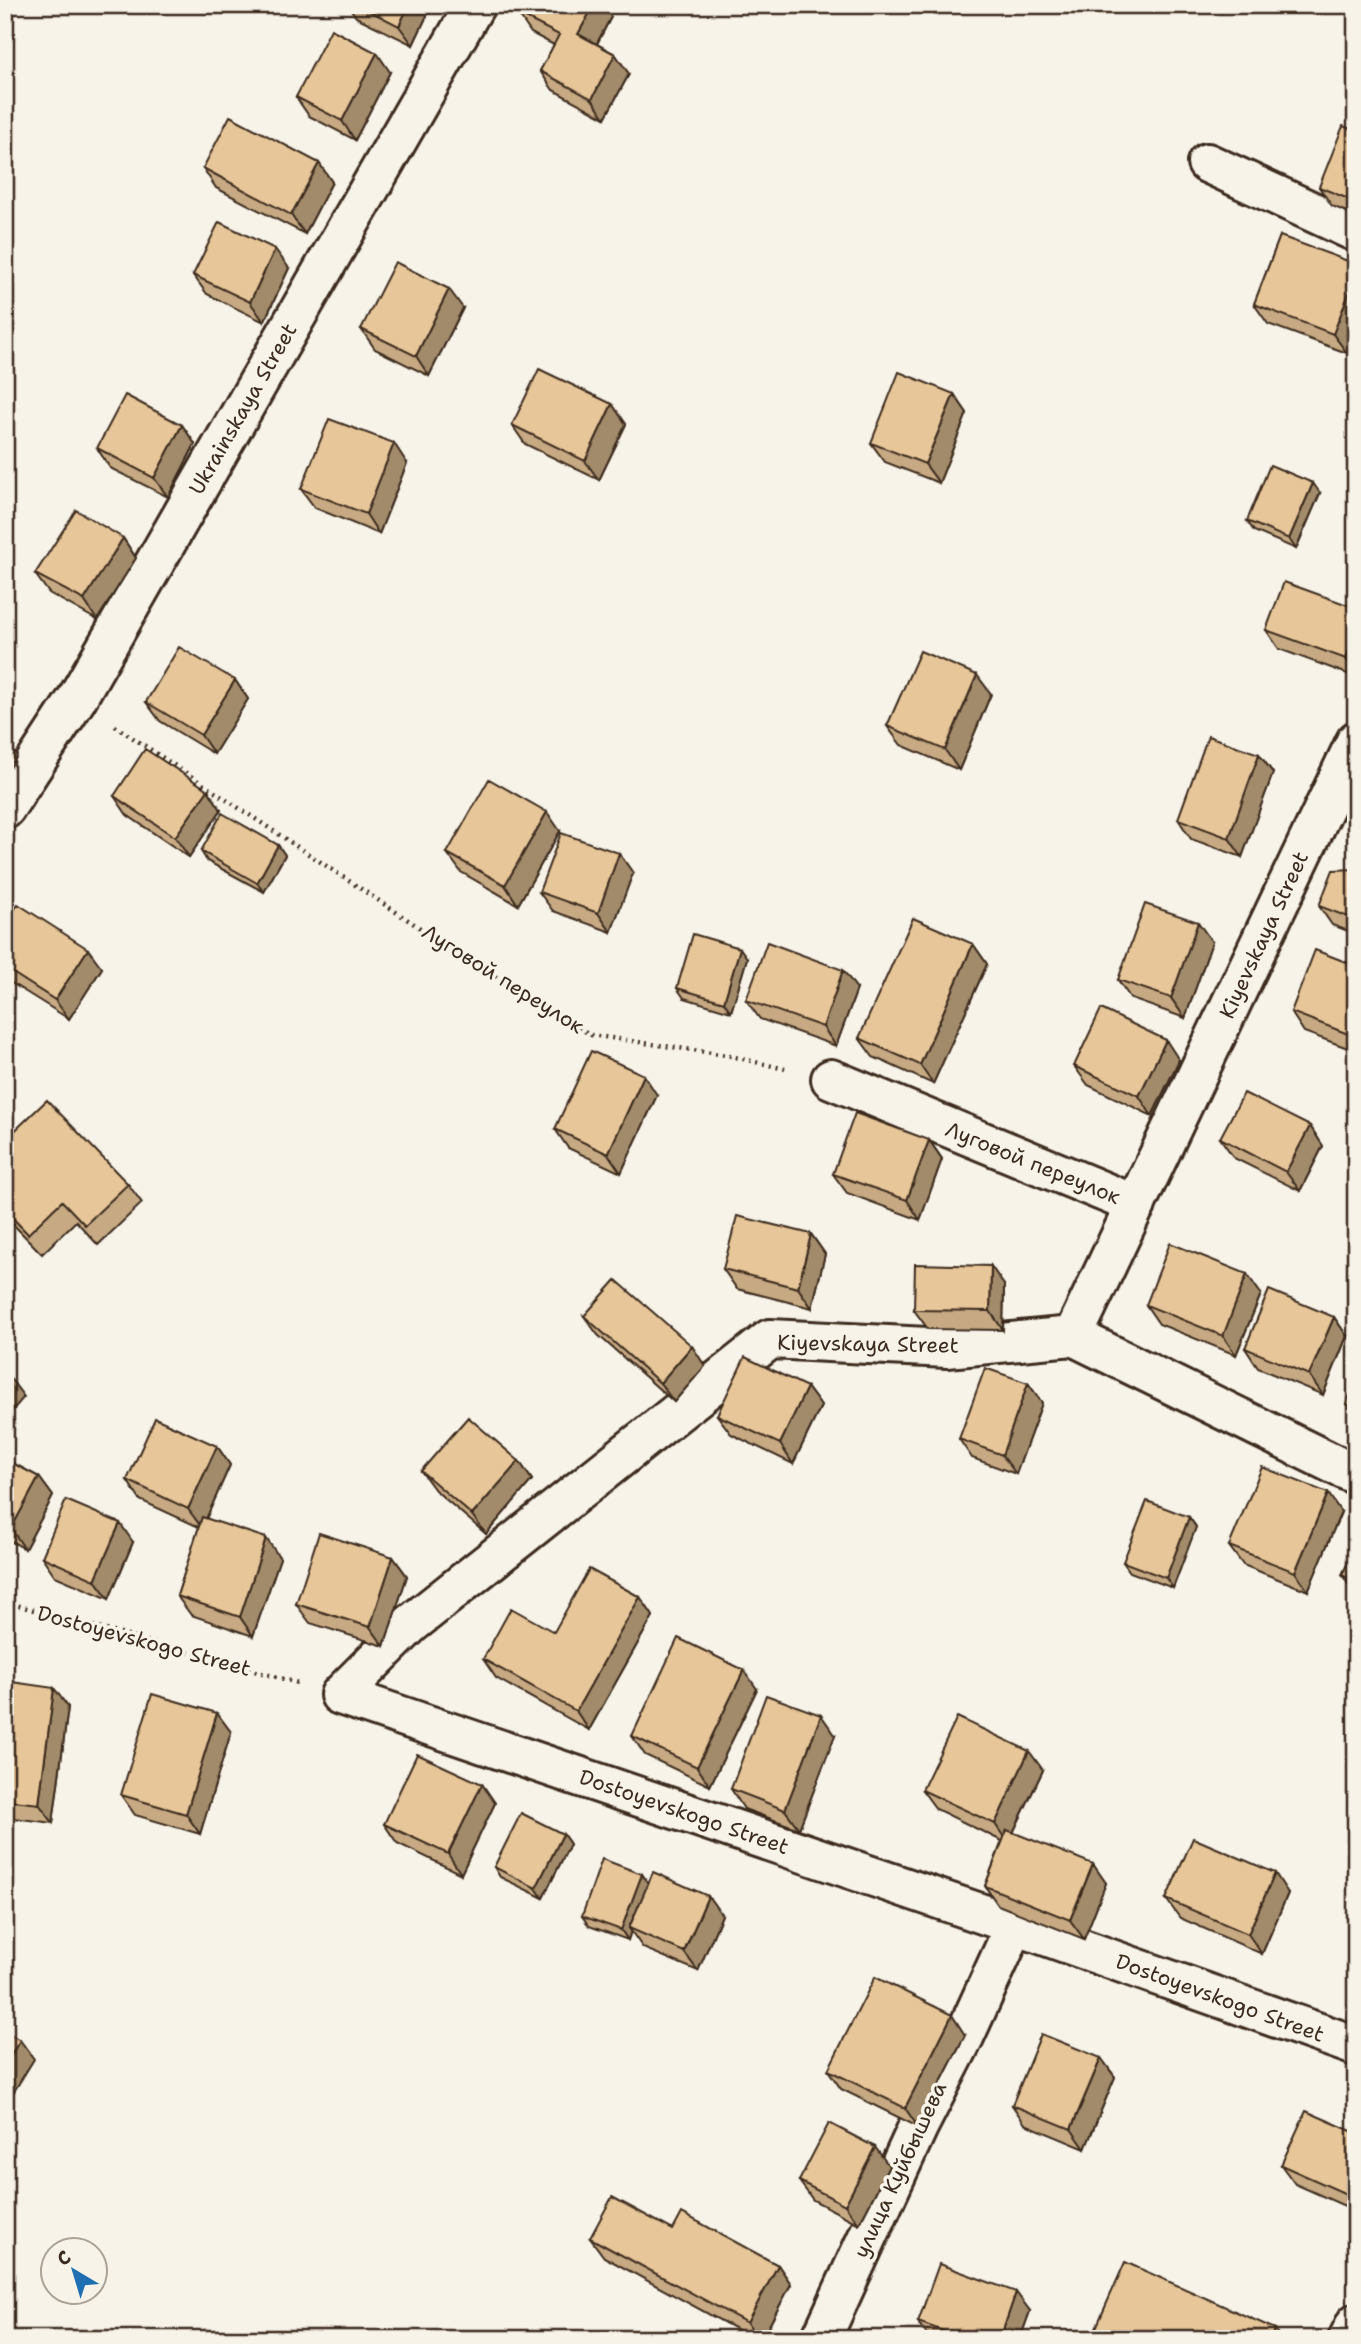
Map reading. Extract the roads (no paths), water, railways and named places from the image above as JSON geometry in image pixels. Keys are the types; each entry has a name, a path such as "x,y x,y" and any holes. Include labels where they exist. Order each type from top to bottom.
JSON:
{"street":[{"name":"Ukrainskaya Street","path":"5,809 76,700 475,5"},
{"path":"1207,163 1356,232"},
{"name":"Kiyevskaya Street","path":"340,1695 411,1624 770,1339 947,1348 1073,1336 1356,741"},
{"name":"Луговой переулок","path":"831,1079 1136,1205"},
{"path":"1073,1336 1356,1475"},
{"name":"Dostoyevskogo Street","path":"340,1695 1015,1925 1356,2046"},
{"name":"улица Куйбышева","path":"821,2339 918,2127 965,2035 1015,1925"},
{"path":"1348,2339 1356,2323"}]}
